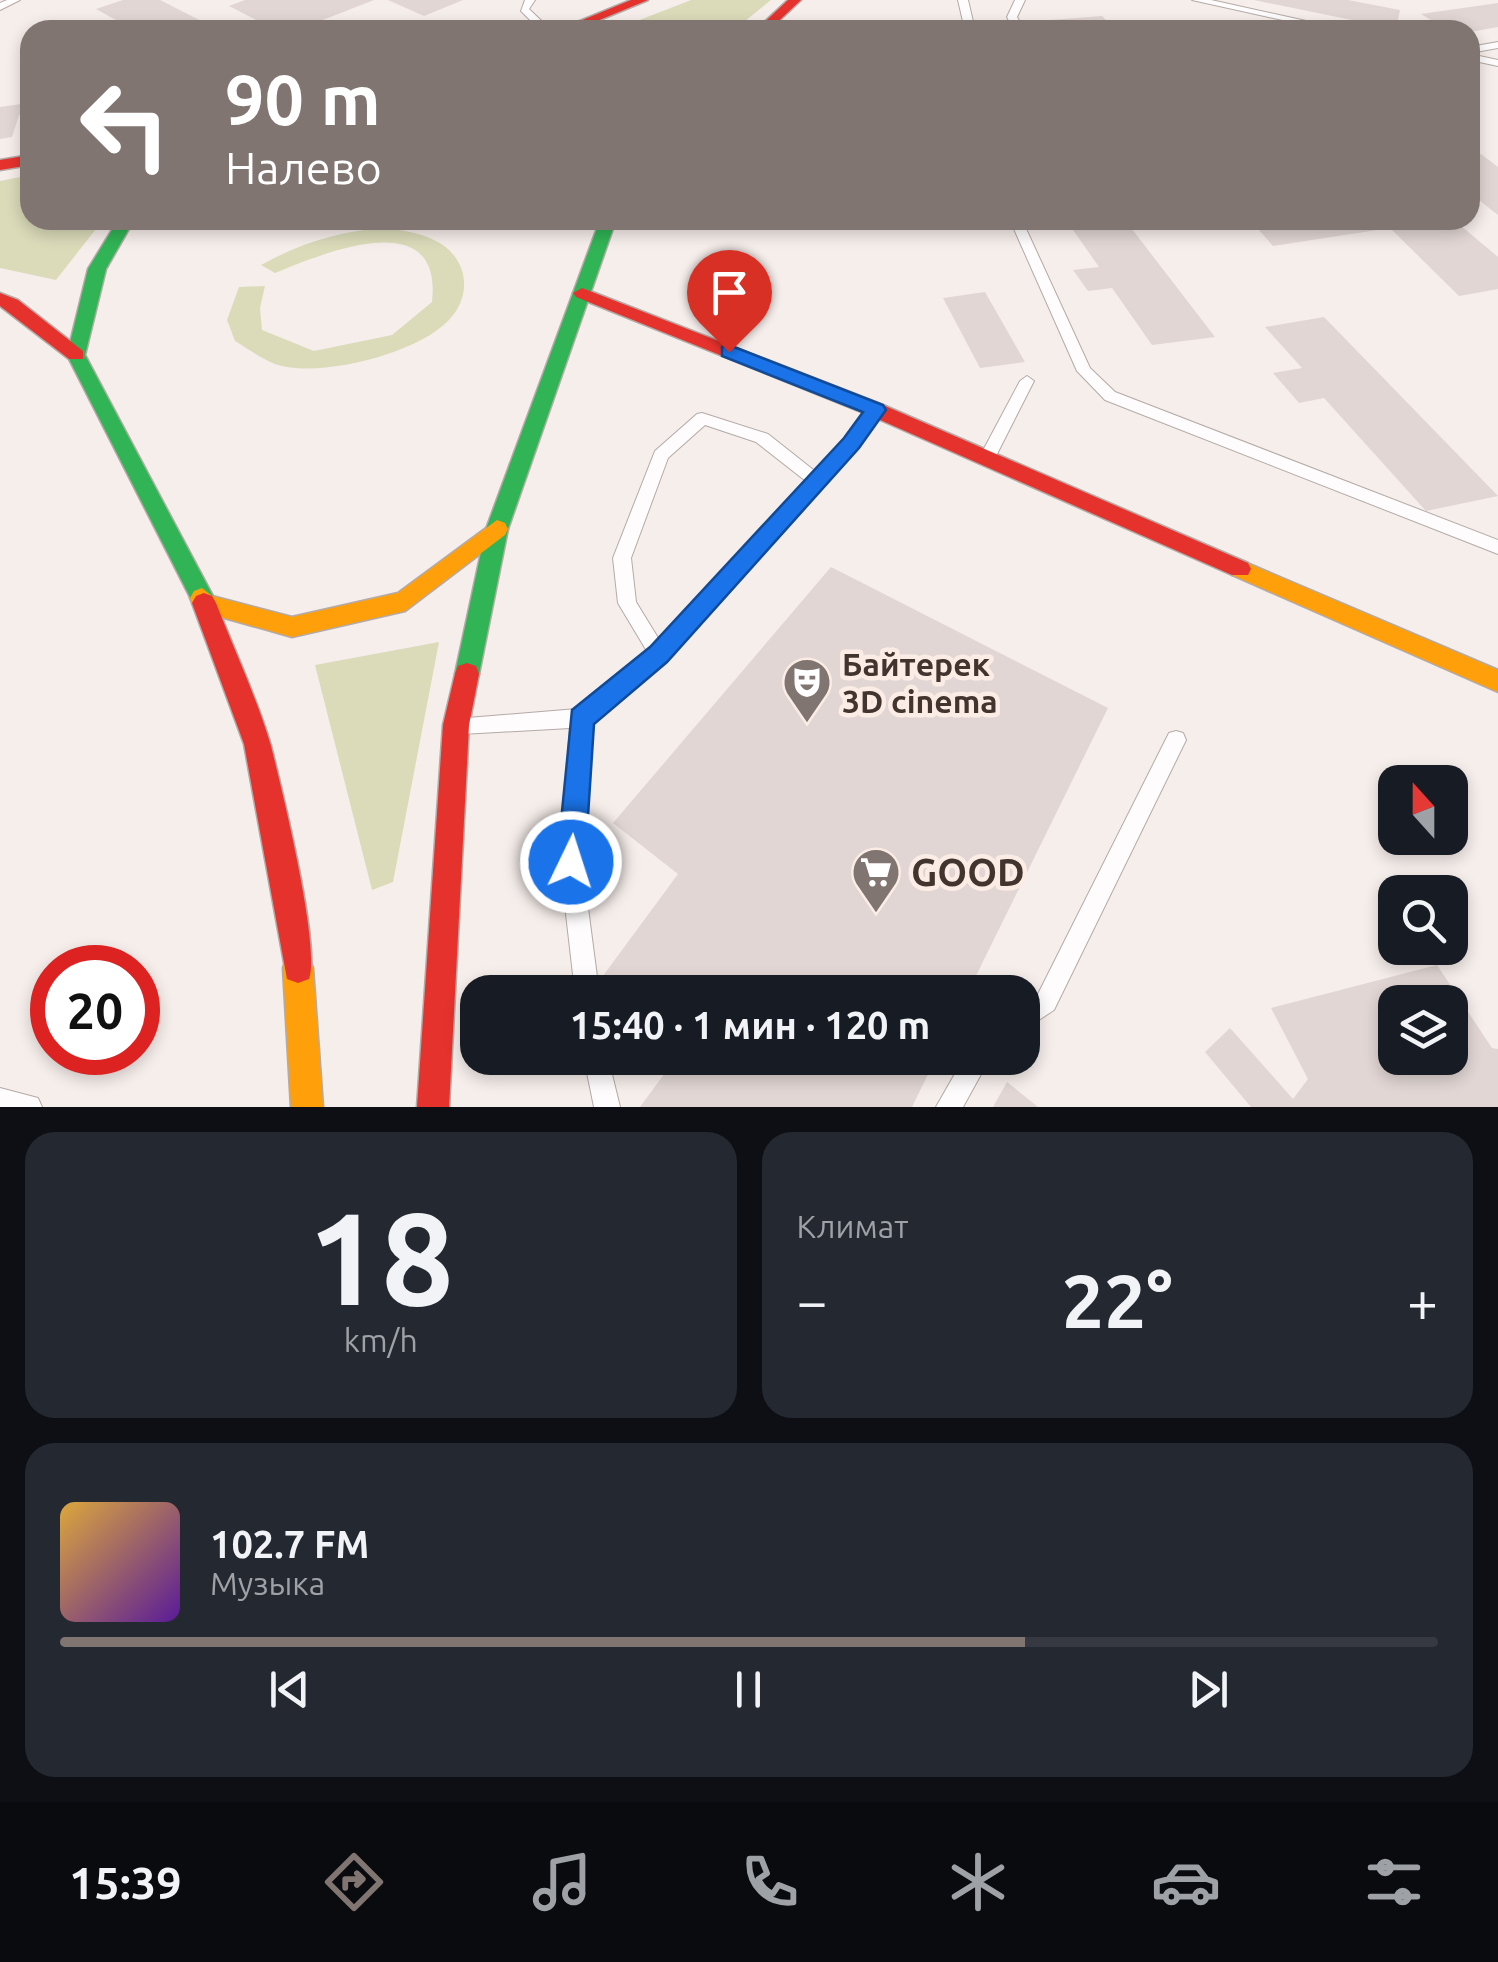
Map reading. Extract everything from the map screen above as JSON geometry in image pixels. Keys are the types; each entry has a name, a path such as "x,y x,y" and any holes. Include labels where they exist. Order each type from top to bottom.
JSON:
{"main road":[{"path":"590,20 642,0"},
{"path":"773,20 796,0"},
{"path":"76,355 97,270 120,230"},
{"path":"434,1107 456,725 497,529 604,230"},
{"path":"582,294 876,410 1498,681"},
{"path":"0,300 12,304 76,355 204,602 257,744 296,931 307,1107"},
{"path":"204,602 292,627 404,601 497,529"}],"lane":[{"path":"0,7 15,0"},
{"path":"530,0 524,9 536,20"},
{"path":"1197,0 1294,20"},
{"path":"1021,230 1084,371 1110,396 1498,547"},
{"path":"987,458 1027,381"},
{"path":"456,725 581,718 658,655 852,443 876,410"},
{"path":"658,655 627,604 622,558 661,455 702,418 762,438 815,480"},
{"path":"581,718 571,862 585,975"},
{"path":"1040,1006 1046,1002 1176,740"},
{"path":"599,1075 606,1107"},
{"path":"949,1107 968,1075"},
{"path":"0,1101 28,1107"}],"green space":[{"path":"691,0 771,0 746,20 640,20"},
{"path":"20,177 20,230 95,230 56,280 0,268 0,181"},
{"path":"350,232 415,233 445,247 464,277 462,300 448,321 414,344 340,366 293,368 275,364 235,341 227,320 239,287 265,286 260,308 262,330 314,351 392,335 432,302 430,272 419,253 400,244 349,247 275,273 261,265 290,250"},
{"path":"439,642 393,882 372,890 315,665"}],"building":[{"path":"123,0 160,0 199,20 116,20 96,9"},
{"path":"245,0 374,0 323,20 256,20 229,6"},
{"path":"388,0 463,0 424,16"},
{"path":"1254,0 1348,0 1400,10 1398,20 1352,20"},
{"path":"1498,3 1498,27 1480,30 1480,20 1431,20 1421,14"},
{"path":"1102,16 1106,20 1050,20"},
{"path":"20,104 12,137 0,139 0,107"},
{"path":"1480,154 1498,167 1498,215 1480,201"},
{"path":"1073,230 1133,230 1215,337 1152,345 1112,288 1088,291 1073,270 1099,267"},
{"path":"1259,230 1377,230 1273,246"},
{"path":"1392,230 1466,230 1498,257 1498,289 1459,296"},
{"path":"985,292 1025,362 980,368 943,298"},
{"path":"1324,317 1498,496 1426,511 1324,398 1299,403 1273,373 1302,368 1265,327"},
{"path":"831,567 1108,708 976,975 604,975 678,874 613,823"},
{"path":"1437,965 1450,985 1378,985 1378,1075 1468,1075 1468,1012 1492,1048 1498,1049 1498,1107 1251,1107 1205,1052 1230,1028 1293,1099 1308,1079 1271,1008"},
{"path":"664,1075 928,1075 912,1107 640,1107"},
{"path":"1007,1082 1038,1107 993,1107"}],"traffic: fast":[{"path":"120,230 97,269 76,355 202,598"},
{"path":"467,674 497,529 604,230"}],"traffic: slow":[{"path":"202,598 204,603 292,627 405,601 497,529"},
{"path":"1240,569 1498,681"},
{"path":"298,968 307,1107"}],"traffic: jam":[{"path":"590,20 642,0"},
{"path":"773,20 795,0"},
{"path":"0,165 20,162"},
{"path":"582,293 876,410 1240,569"},
{"path":"0,299 12,304 76,355"},
{"path":"204,603 257,744 296,931 298,968"},
{"path":"433,1107 456,725 467,674"}],"place":[{"name":"Байтерек 3D cinema","path":"807,724"},
{"name":"GOOD","path":"876,914"}],"route":[{"path":"571,862 581,718 658,655 852,443 876,410 729,352"}]}
